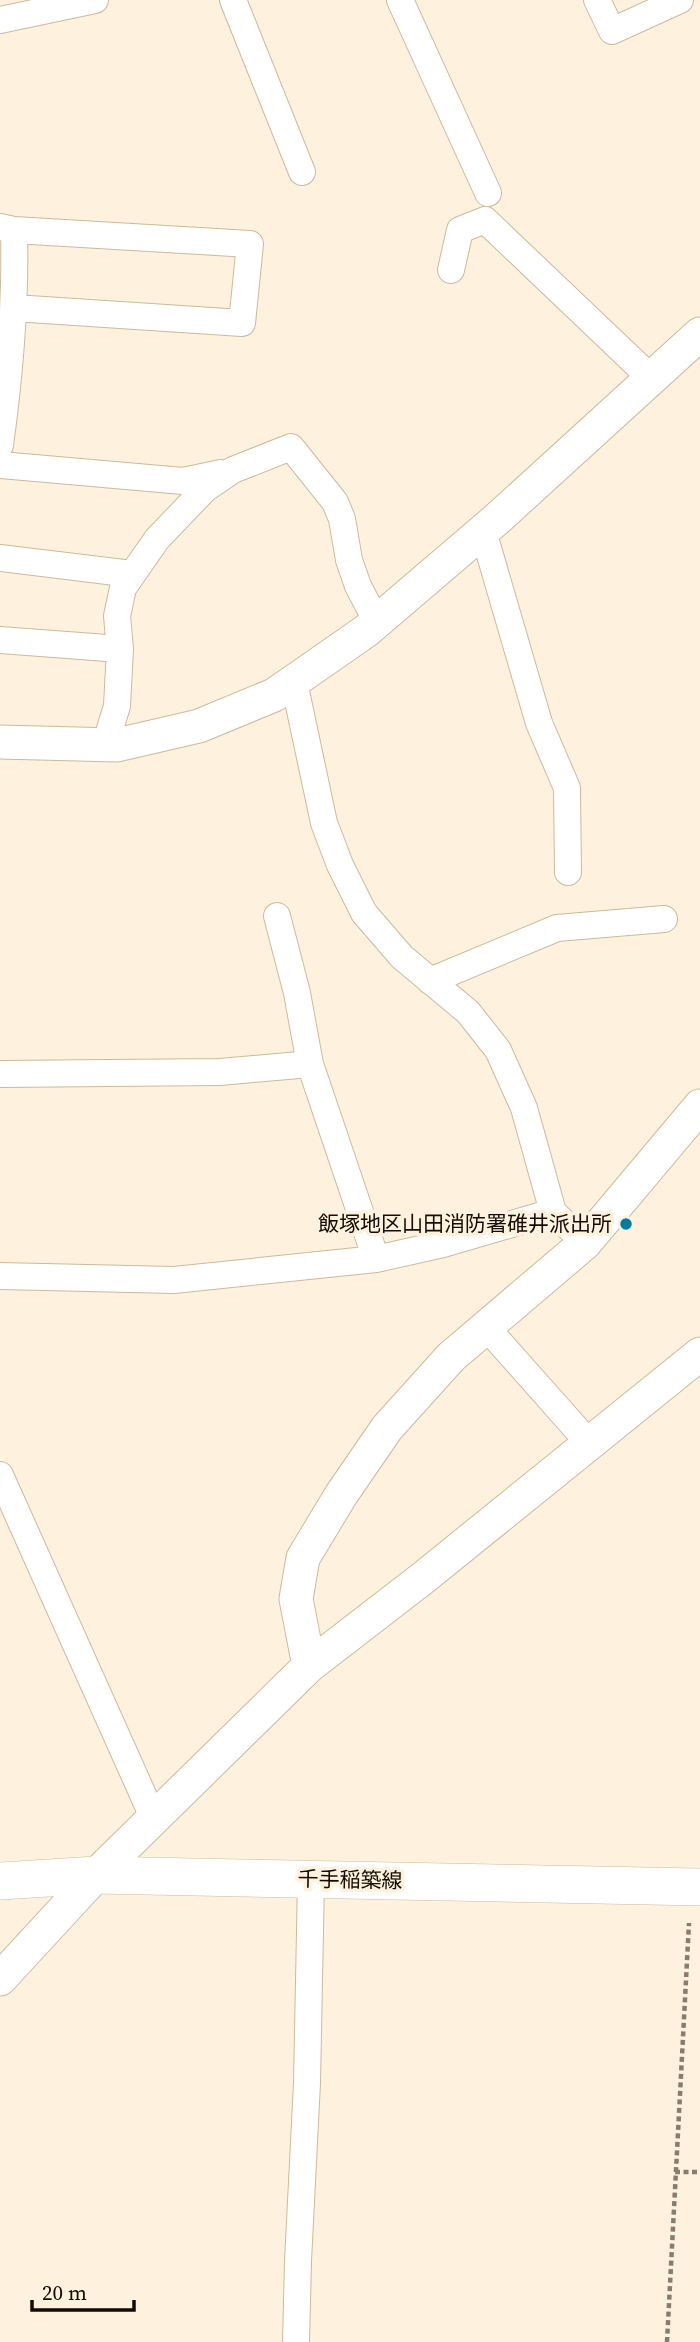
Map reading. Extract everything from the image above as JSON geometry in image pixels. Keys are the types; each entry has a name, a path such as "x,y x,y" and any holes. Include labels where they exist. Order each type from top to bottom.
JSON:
{"main road":[{"name":"千手稲築線","path":"0,1881 96,1875 696,1887"}],"street":[{"path":"0,20 95,0"},
{"path":"233,0 302,172"},
{"path":"400,0 488,193"},
{"path":"597,0 612,31 680,0"},
{"path":"451,270 460,230 485,220 652,379"},
{"path":"0,445 9,380 14,308 7,228 250,244 243,323 14,308"},
{"path":"0,742 117,745 199,726 274,695 377,621 483,531 700,334"},
{"path":"0,465 183,481 233,470 291,447 335,502 342,519 349,560 358,586 377,621"},
{"path":"106,745 117,706 120,649 117,616 123,588 157,539 205,489 233,470"},
{"path":"483,531 539,723 567,788 568,872"},
{"path":"0,558 132,574"},
{"path":"0,640 120,649"},
{"path":"293,682 324,823 340,865 364,914 402,957 468,1012 498,1050 524,1108 553,1212 585,1243"},
{"path":"277,916 297,992 310,1064 376,1259"},
{"path":"430,981 557,928 664,919"},
{"path":"0,1074 220,1072 310,1064"},
{"path":"309,1666 296,1600 303,1558 341,1495 387,1428 451,1357 585,1243 697,1116"},
{"path":"0,1276 174,1280 376,1259 443,1244 553,1212"},
{"path":"486,1327 589,1443"},
{"path":"0,1979 153,1817 309,1666 423,1578 700,1354"},
{"path":"0,1475 153,1817"},
{"path":"296,2342 307,2083 311,1880"}],"path":[{"path":"667,2342 675,2172 696,1887"},
{"path":"675,2172 700,2172"}],"place":[{"name":"飯塚地区山田消防署碓井派出所","path":"626,1224"}]}
